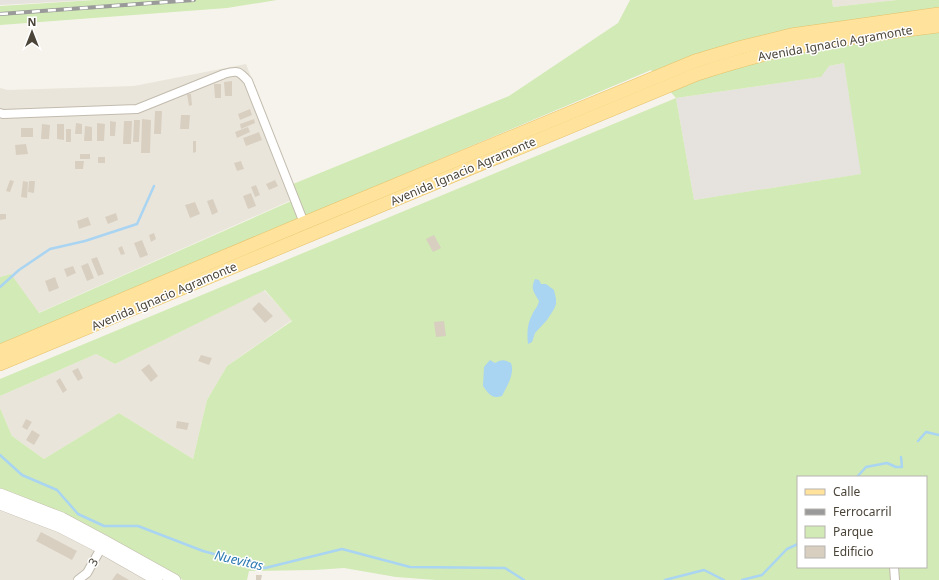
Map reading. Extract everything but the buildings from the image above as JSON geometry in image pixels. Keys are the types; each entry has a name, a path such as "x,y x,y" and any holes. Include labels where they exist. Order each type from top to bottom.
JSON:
{"main road":[{"name":"Avenida Ignacio Agramonte","path":"0,351 695,61 742,47 791,35 939,14"},
{"name":"Avenida Ignacio Agramonte","path":"0,364 697,74 746,59 792,48 881,33 939,26"}],"street":[{"path":"0,113 137,109 224,74 234,71 241,73 248,81 304,223"},
{"path":"0,494 62,518 157,580"},
{"path":"0,504 103,544 175,580"},
{"name":"3","path":"78,580 87,573 103,544"},
{"path":"894,568 895,580"}],"shaded area":[{"path":"0,0 90,0 0,5"},
{"path":"832,0 897,0 833,7"},
{"path":"844,63 862,174 694,200 676,98 820,77 829,66"},
{"path":"246,64 298,197 38,313 11,274 0,277 0,88 8,90 134,86"},
{"path":"264,290 292,320 227,366 207,400 193,459 119,413 44,459 12,436 0,408 0,396 96,354 115,364"},
{"path":"0,511 52,529 149,580 0,580"}],"green space":[{"path":"95,0 277,0 227,8 0,25 0,6"},
{"path":"630,0 832,0 833,7 897,0 939,0 939,580 436,580 396,577 344,568 249,571 247,580 183,580 71,518 0,489 0,408 12,436 44,459 119,413 193,459 207,400 227,366 292,321 265,290 115,364 96,354 0,396 0,379 676,98 651,70 0,345 0,277 11,274 39,313 298,198 293,184 509,96 618,23","holes":["844,63 861,174 694,200 676,98 821,77 829,66"]}],"water":[{"path":"535,279 539,280 541,284 546,284 554,290 556,304 547,320 535,333 532,342 528,344 528,325 539,301 533,288"},
{"path":"490,360 495,363 503,360 511,363 511,376 502,396 493,396 483,386 484,367"}],"waterway":[{"path":"0,287 19,270 50,249 85,241 137,224 154,186"},
{"name":"Nuevitas","path":"918,441 926,432 939,435"},
{"name":"Nuevitas","path":"0,455 22,475 57,490 78,514 104,526 138,526 203,551 265,568 342,549 410,567 505,568 524,580"},
{"name":"Nuevitas","path":"858,476 866,467 887,463 896,467 902,467 901,457"},
{"name":"Nuevitas","path":"742,580 762,575 787,549 797,544"},
{"name":"Nuevitas","path":"665,580 704,570 724,580"}],"railway":[{"path":"0,14 194,0"}]}
